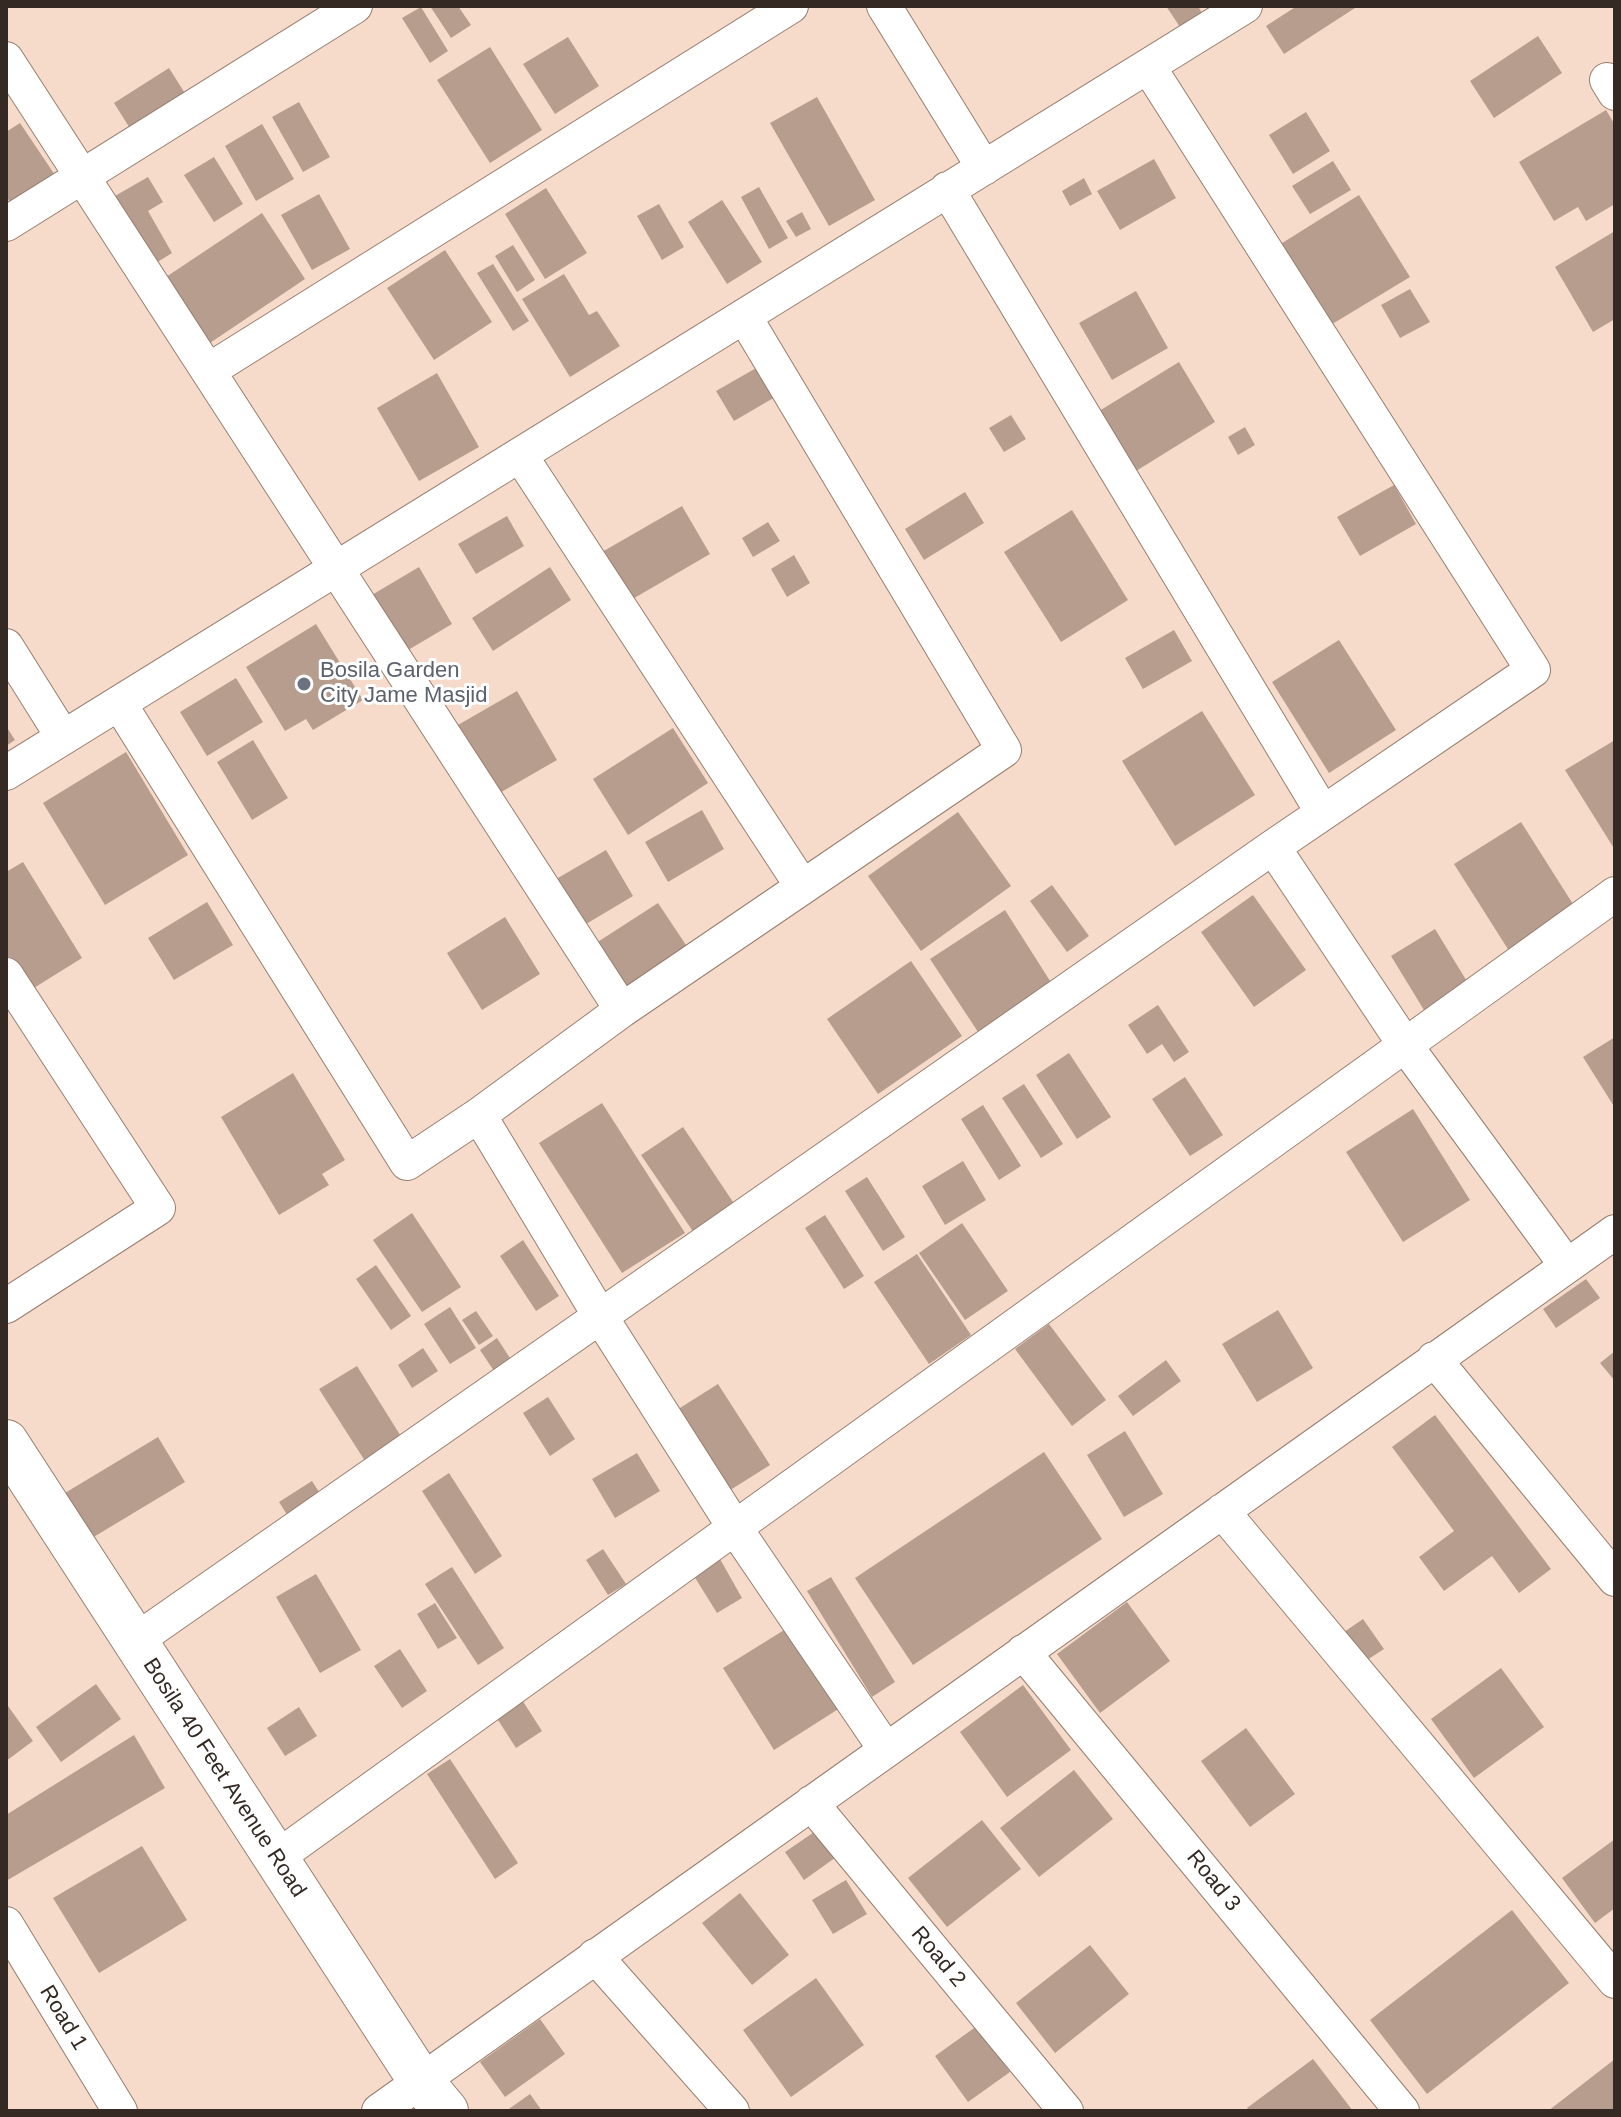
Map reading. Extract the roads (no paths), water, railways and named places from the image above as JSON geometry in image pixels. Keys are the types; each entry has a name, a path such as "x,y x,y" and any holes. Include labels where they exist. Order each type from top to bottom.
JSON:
{"street":[{"path":"6,224 355,6"},
{"path":"208,371 791,6"},
{"path":"884,6 984,168"},
{"path":"6,773 1245,6"},
{"path":"6,59 622,1010"},
{"path":"135,1641 1273,847 1533,670 1148,66"},
{"path":"947,189 1323,813"},
{"path":"119,703 407,1163 479,1115 622,1010 1004,750 744,316"},
{"path":"520,455 802,886"},
{"path":"6,646 63,737"},
{"path":"1273,847 1405,1045 1567,1266"},
{"path":"276,1858 1615,894"},
{"path":"6,975 158,1208 6,1306"},
{"path":"479,1115 600,1316 735,1528 886,1750"},
{"path":"379,2111 433,2095 595,1956 1615,1232"},
{"path":"1434,1359 1615,1579"},
{"name":"Bosila 40 Feet Avenue Road","path":"6,1442 433,2095"},
{"path":"1222,1511 1615,1981"},
{"name":"Road 3","path":"1023,1652 1402,2111"},
{"name":"Road 2","path":"811,1803 1066,2111"},
{"name":"Road 1","path":"6,1924 120,2111"},
{"path":"595,1956 732,2111"}],"place":[{"name":"Bosila Garden City Jame Masjid","path":"304,684"}]}
